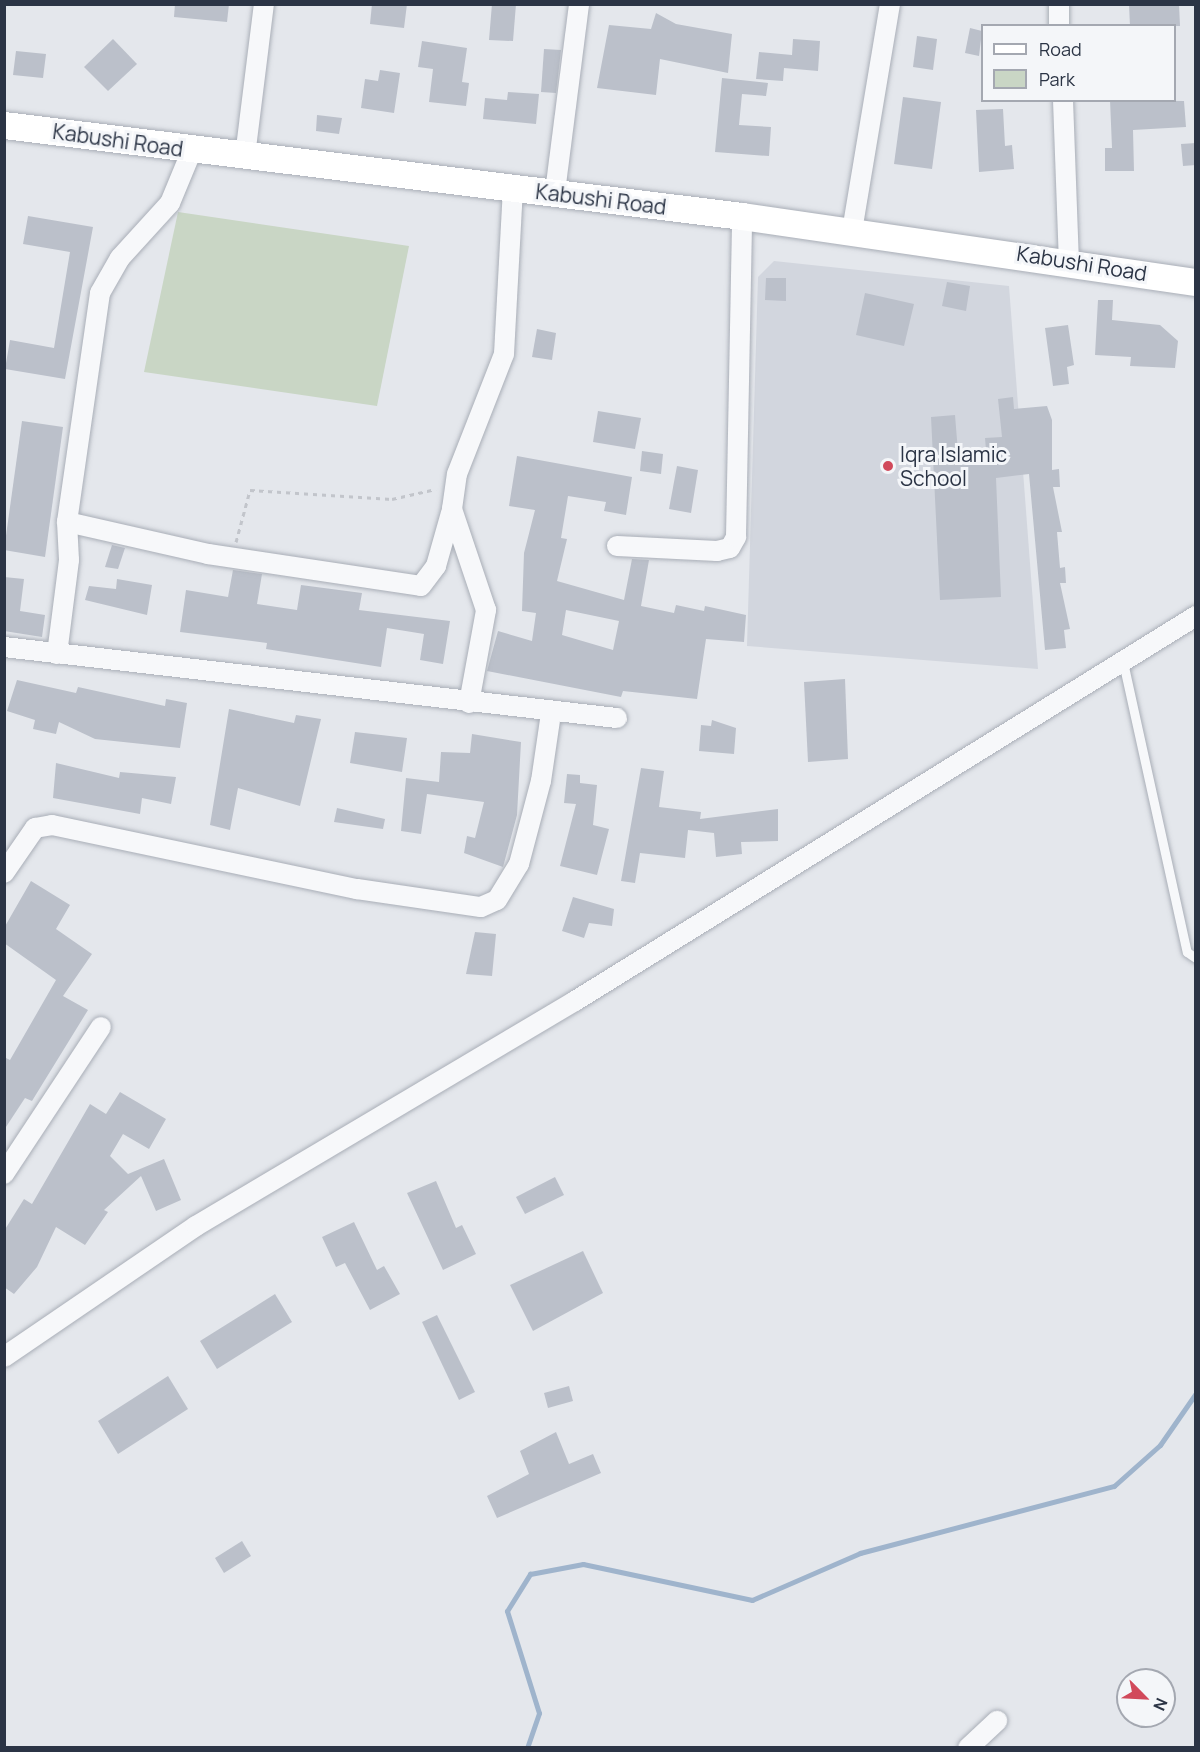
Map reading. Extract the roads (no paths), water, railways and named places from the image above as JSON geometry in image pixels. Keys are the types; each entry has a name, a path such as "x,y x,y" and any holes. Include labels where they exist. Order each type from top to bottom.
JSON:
{"main road":[{"name":"Kabushi Road","path":"4,124 192,150 742,216 1069,260 1196,282"}],"street":[{"path":"245,156 264,4"},
{"path":"555,192 579,4"},
{"path":"852,231 890,4"},
{"path":"1059,4 1059,24"},
{"path":"1063,102 1069,260"},
{"path":"57,654 69,560 67,522 100,293 120,258 170,203 192,150"},
{"path":"67,522 233,558 421,586 436,566 452,509 457,474 504,354 513,188"},
{"path":"618,546 717,551 730,548 736,537 742,216"},
{"path":"452,509 486,610 469,703"},
{"path":"4,1357 196,1226 575,1001 1196,616"},
{"path":"4,647 551,713 617,718"},
{"path":"4,873 35,828 52,825 357,889 481,907 497,900 519,864 541,781 551,713"},
{"path":"4,1174 101,1027"},
{"path":"968,1748 997,1721"}],"lane":[{"path":"1123,662 1187,952 1196,958"}],"waterway":[{"path":"527,1748 539,1713 507,1611 530,1574 583,1564 752,1600 860,1553 1114,1486 1160,1445 1196,1393"}],"place":[{"name":"Iqra Islamic School","path":"888,466"}]}
